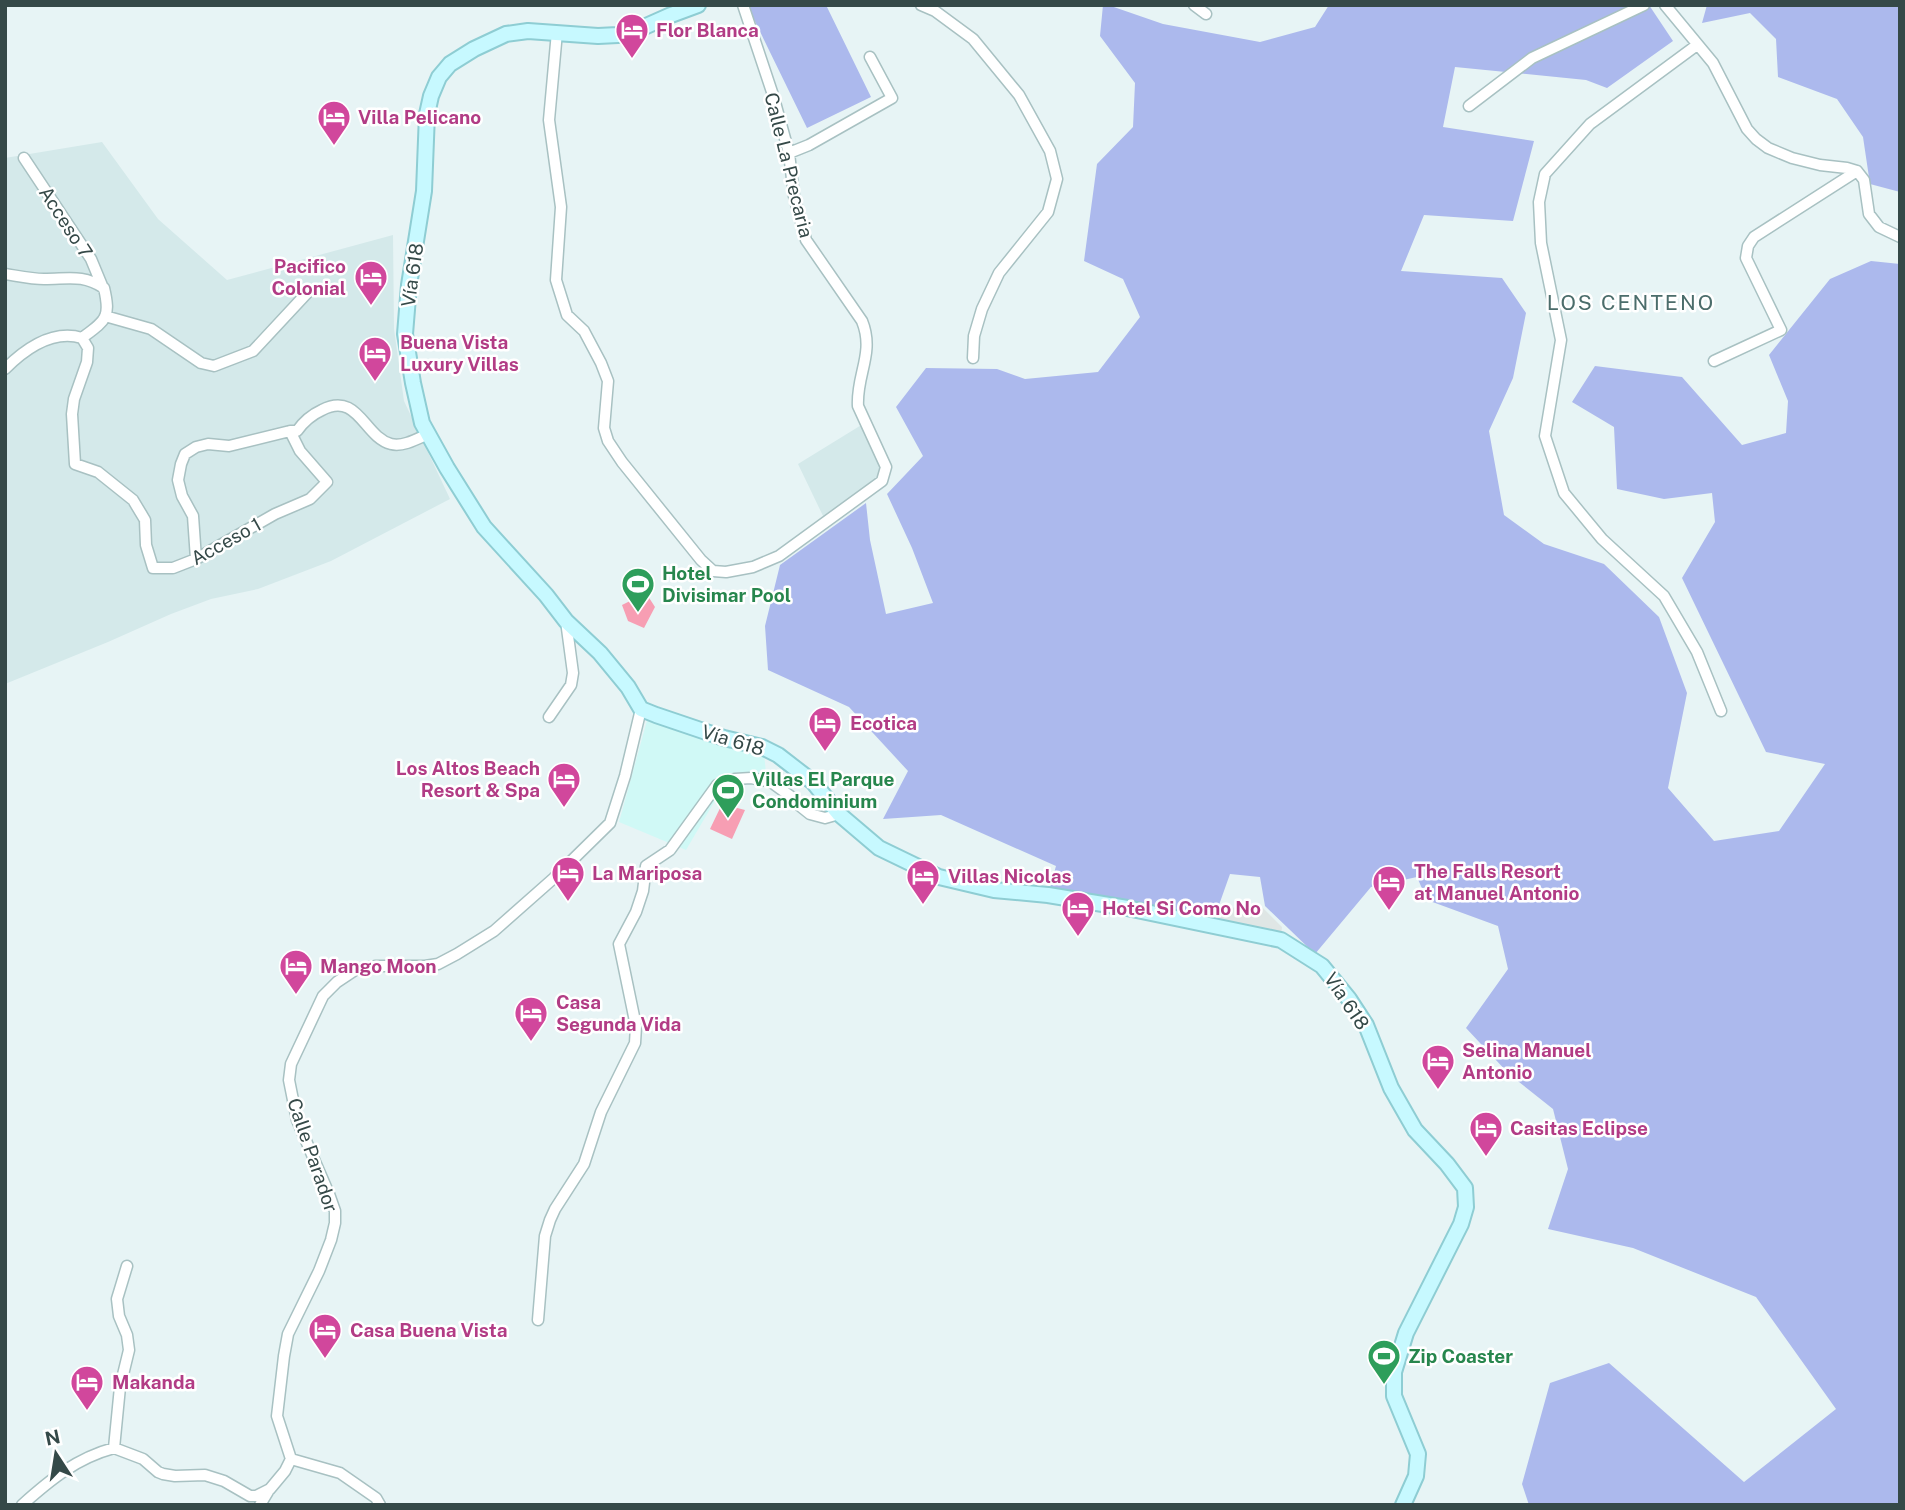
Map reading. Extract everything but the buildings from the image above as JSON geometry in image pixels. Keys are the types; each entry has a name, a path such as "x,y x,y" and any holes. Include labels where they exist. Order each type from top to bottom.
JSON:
{"street":[{"name":"Vía 618","path":"698,5 618,35 582,36 528,31 506,34 450,64 439,77 427,114 424,191 409,285 405,334 412,383 422,423 484,527 566,621 600,653 628,687 641,709 724,738 762,747 778,755 813,782 839,814 880,848 939,877 994,890 1048,895 1127,908 1281,940 1322,965 1366,1025 1391,1088 1415,1130 1454,1172 1465,1188 1466,1208 1461,1224 1406,1333 1394,1372 1394,1396 1418,1454 1416,1476 1403,1505"},
{"name":"Calle La Precaria","path":"557,32 549,120 561,208 556,280 567,314 584,331 608,381 604,428 608,441 701,560 713,571 726,572 753,567 779,556 882,481 886,467 858,406 868,343 866,331 862,321 806,240 794,196 789,153 743,5"},
{"path":"921,5 973,39 1018,95 1050,151 1057,179 1048,212 999,273 982,309 974,337 973,358"},
{"path":"1194,5 1206,14"},
{"path":"1468,106 1532,58 1644,5"},
{"path":"1665,5 1713,64 1747,130 1756,139 1768,148 1792,158 1857,171 1864,180 1869,214 1879,227 1900,237"},
{"path":"1696,45 1590,124 1545,174 1539,202 1541,243 1561,341 1545,436 1563,493 1602,539 1664,596 1697,652 1721,711"},
{"path":"789,153 809,145 892,98 870,57"},
{"name":"Acceso 7","path":"24,158 92,259 104,288"},
{"path":"1714,361 1781,330 1746,258 1748,246 1755,237 1857,171"},
{"path":"5,274 43,279 73,277 92,281 104,288 108,307 100,324 82,338 72,335 33,345 5,369"},
{"path":"105,316 151,329 201,363 214,366 253,351 307,293"},
{"name":"Acceso 1","path":"82,338 88,348 87,362 72,414 75,464 98,472 133,500 145,520 146,545 153,568 173,568 196,559 275,514 310,499 327,482 300,451 290,431"},
{"path":"196,559 194,516 182,496 178,480 185,454 196,447 208,444 229,446 297,431 309,416 327,407 337,406 349,408 359,415 379,438 391,444 404,444 428,435"},
{"path":"549,716 571,685 573,673 566,621"},
{"name":"Calle Parador","path":"291,1460 277,1416 288,1334 319,1271 335,1223 335,1211 297,1120 290,1072 296,1053 323,996 337,982 355,970 375,966 438,964 457,954 494,931 610,823 625,776 641,709"},
{"path":"538,1320 545,1236 550,1220 584,1164 601,1112 635,1043 636,1026 619,944 636,912 646,866 670,850 717,785 735,779 751,778 771,782 810,814 825,818 839,814"},
{"path":"114,1448 120,1387 129,1350 127,1335 118,1316 117,1299 127,1266"},
{"path":"22,1505 68,1467 84,1458 114,1448 143,1459 158,1472 168,1476 205,1475 250,1496 270,1489"},
{"path":"260,1505 291,1460 340,1473 376,1498 380,1505"}],"shaded area":[{"path":"747,5 826,5 871,97 807,128"},
{"path":"1103,5 1163,24 1260,42 1315,27 1329,5 1649,5 1673,41 1607,88 1586,80 1455,67 1443,127 1534,141 1513,221 1424,215 1401,271 1502,278 1526,313 1513,378 1489,431 1504,515 1544,544 1604,564 1659,617 1687,693 1668,788 1714,841 1779,831 1825,764 1766,752 1682,578 1715,522 1712,493 1664,499 1617,489 1614,427 1572,402 1595,366 1682,377 1742,445 1786,433 1788,401 1769,355 1830,279 1871,261 1900,264 1900,1505 1529,1505 1522,1484 1550,1383 1609,1363 1744,1482 1836,1409 1756,1297 1633,1248 1548,1229 1568,1169 1553,1109 1509,1074 1466,1028 1508,969 1498,926 1427,900 1417,877 1371,887 1315,954 1265,906 1260,877 1230,874 1219,905 1202,918 1050,887 1056,866 941,815 883,819 908,771 849,707 768,670 765,626 780,565 866,503 870,540 886,614 933,603 887,494 923,456 896,407 926,368 997,369 1025,379 1098,372 1140,317 1123,279 1084,261 1097,164 1133,127 1135,83 1100,36"},
{"path":"1707,5 1900,5 1900,192 1870,184 1863,137 1837,99 1778,77 1776,39 1750,13 1702,23"},
{"path":"102,142 158,219 227,280 393,235 394,329 404,401 450,499 331,561 258,589 211,599 171,614 5,684 5,158"},
{"path":"863,424 881,467 879,477 824,518 798,464"},
{"name":"Hotel Divisimar Pool","path":"646,593 655,607 644,628 628,621 622,605"},
{"path":"648,717 764,754 767,782 723,787 686,850 619,822"},
{"name":"Villas El Parque Condominium","path":"722,804 745,810 732,839 710,829"},
{"path":"1254,905 1260,905 1282,927 1281,936 1204,920 1216,910 1229,907 1253,910"}],"place":[{"name":"Flor Blanca","path":"632,60"},
{"name":"Villa Pelicano","path":"334,147"},
{"name":"Pacifico Colonial","path":"371,307"},
{"name":"Buena Vista Luxury Villas","path":"375,383"},
{"name":"Hotel Divisimar Pool","path":"638,614"},
{"name":"Ecotica","path":"825,753"},
{"name":"Los Altos Beach Resort & Spa","path":"564,809"},
{"name":"Villas El Parque Condominium","path":"728,820"},
{"name":"La Mariposa","path":"568,903"},
{"name":"Villas Nicolas","path":"923,906"},
{"name":"The Falls Resort at Manuel Antonio","path":"1389,912"},
{"name":"Hotel Si Como No","path":"1078,938"},
{"name":"Mango Moon","path":"296,996"},
{"name":"Casa Segunda Vida","path":"531,1043"},
{"name":"Selina Manuel Antonio","path":"1438,1091"},
{"name":"Casitas Eclipse","path":"1486,1158"},
{"name":"Casa Buena Vista","path":"325,1360"},
{"name":"Zip Coaster","path":"1384,1386"},
{"name":"Makanda","path":"87,1412"}],"district":[{"name":"LOS CENTENO","path":"1631,303"}]}
